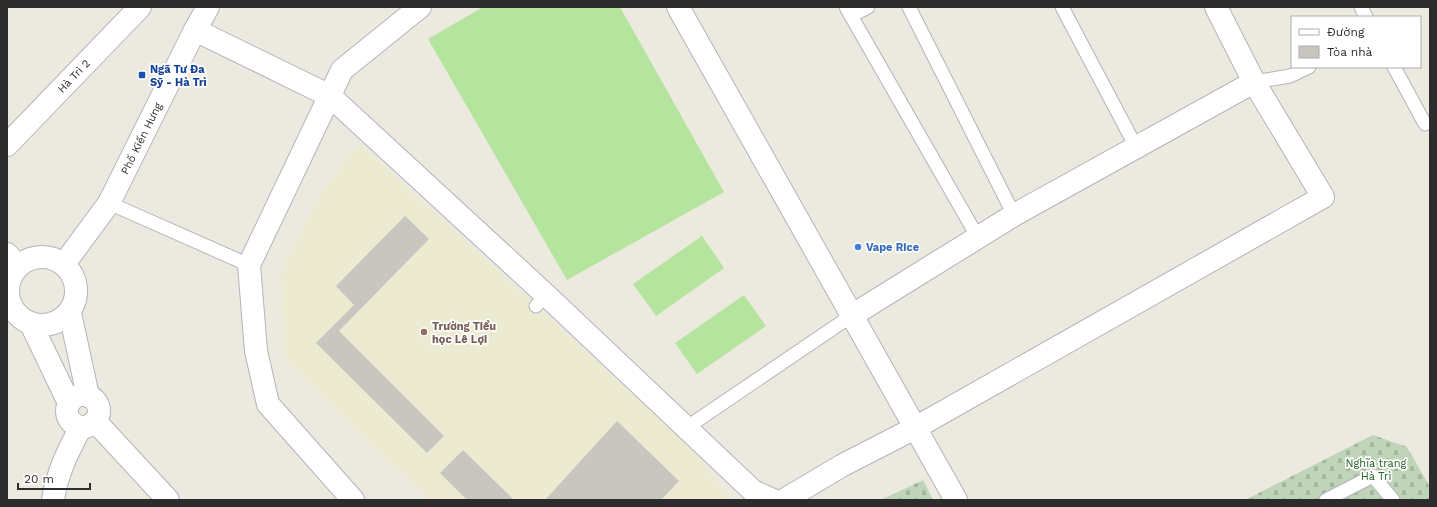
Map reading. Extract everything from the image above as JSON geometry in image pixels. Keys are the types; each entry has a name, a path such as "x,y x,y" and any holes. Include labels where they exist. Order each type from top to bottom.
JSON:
{"street":[{"name":"Hà Trì 2","path":"7,145 140,7"},
{"name":"Phố Kiến Hưng","path":"64,264 109,203 195,30 208,7"},
{"path":"352,500 268,404 256,351 248,265 342,70 420,7"},
{"path":"678,7 956,500"},
{"path":"784,500 843,465 915,428 1323,197 1254,82 1216,7"},
{"path":"195,30 330,96 541,300 686,428 753,492 772,500"},
{"path":"851,316 977,236 1254,82"},
{"path":"78,399 18,320 10,305 8,285 12,275 12,260 26,260 40,257 55,259 64,264 71,273 76,284 76,296 70,313 78,399 67,412 68,418 76,425 88,424 168,500"},
{"path":"18,320 49,325 59,321 70,313"},
{"path":"53,500 56,481 68,450 88,424"}],"lane":[{"path":"868,7 848,12 977,236"},
{"path":"909,7 1014,215"},
{"path":"1062,7 1136,147"},
{"path":"1361,7 1366,16"},
{"path":"1254,82 1290,76 1307,68"},
{"path":"1395,68 1425,124"},
{"path":"109,203 248,265"},
{"path":"686,428 851,316"},
{"path":"1326,500 1373,476 1393,500"}],"shaded area":[{"name":"Trường Tiểu học Lê Lợi","path":"358,143 693,450 730,500 429,500 285,358 280,273 321,193"}],"green space":[{"path":"483,7 620,7 724,192 567,280 428,39"},
{"path":"702,236 724,268 656,316 633,284"},
{"path":"744,295 766,326 697,374 675,343"},
{"name":"Nghĩa trang Hà Trì","path":"1373,435 1407,447 1430,487 1430,500 1245,500"},
{"path":"923,480 933,500 881,500"}],"building":[{"path":"405,216 429,239 339,331 444,436 427,453 316,343 354,305 336,286"},
{"path":"617,421 679,481 661,500 545,500"},
{"path":"463,450 514,500 467,500 440,473"}],"place":[{"name":"Ngã Tư Đa Sỹ - Hà Trì","path":"142,75"},
{"name":"Vape Rice","path":"858,247"},
{"name":"Trường Tiểu học Lê Lợi","path":"424,332"}]}
